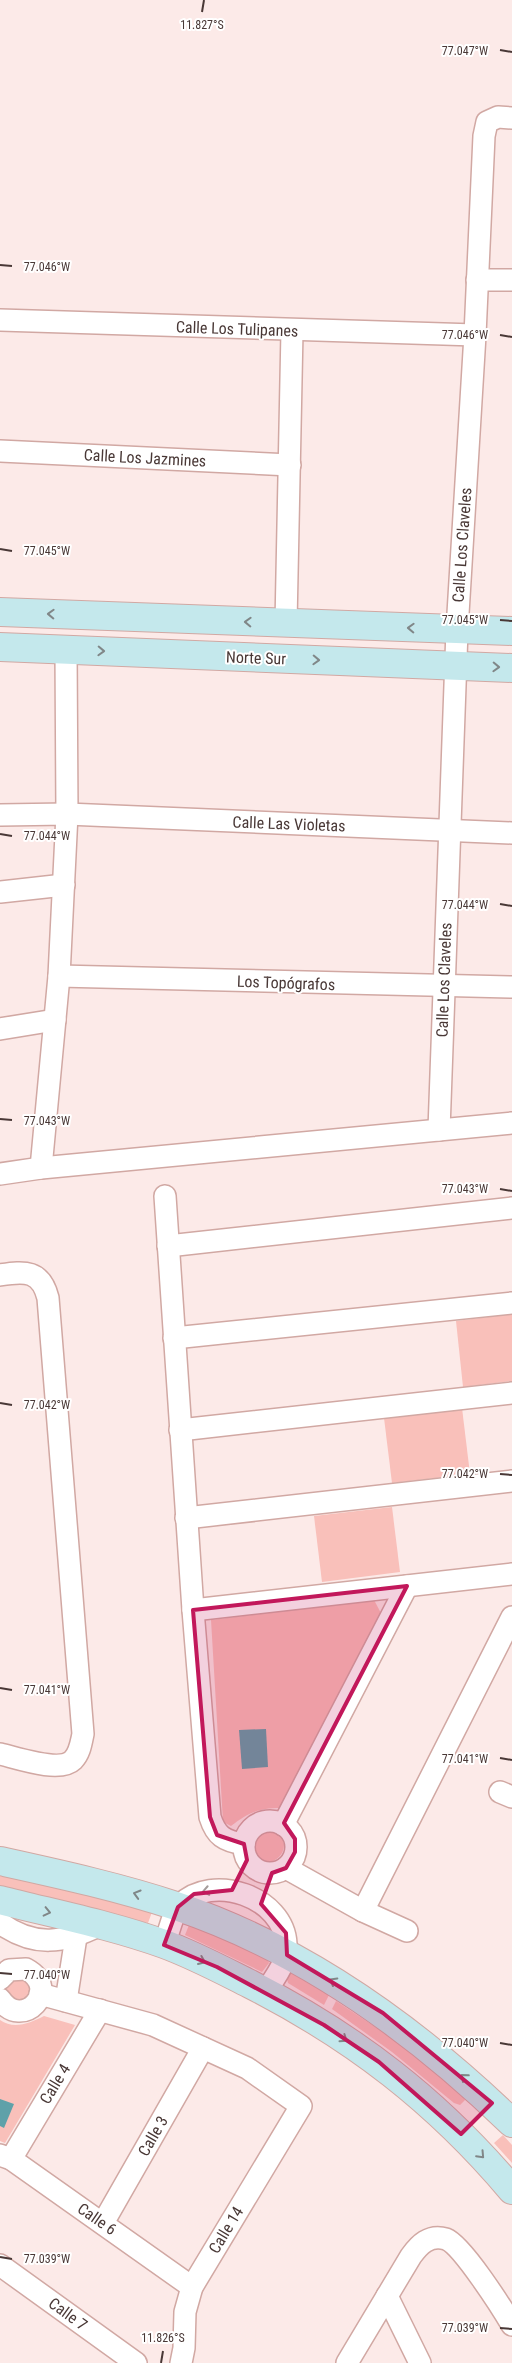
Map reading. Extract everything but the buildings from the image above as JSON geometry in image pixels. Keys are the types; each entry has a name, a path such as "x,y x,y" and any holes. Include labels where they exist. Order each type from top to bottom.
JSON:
{"street":[{"name":"Calle Los Claveles","path":"439,1130 457,630 475,335 484,136 487,122 505,117"},
{"path":"477,280 512,280"},
{"name":"Calle Los Tulipanes","path":"0,320 292,331 475,335"},
{"path":"286,624 292,331"},
{"name":"Calle Los Jazmines","path":"0,451 290,465"},
{"path":"0,612 512,631"},
{"name":"Norte Sur","path":"0,647 512,668"},
{"path":"41,1168 59,976 64,884 67,814 66,650"},
{"name":"Calle Las Violetas","path":"0,815 67,814 512,833"},
{"path":"0,892 64,884"},
{"name":"Los Topógrafos","path":"59,976 444,987 512,987"},
{"path":"0,1029 55,1020"},
{"path":"2,1167 41,1168 512,1122"},
{"path":"165,1196 186,1518 210,1817 217,1835 245,1852 257,1870 279,1871 407,1931"},
{"path":"168,1246 512,1208"},
{"path":"0,1275 26,1272 38,1276 45,1285 48,1298 83,1734 80,1750 72,1761 61,1765 0,1754"},
{"path":"174,1338 512,1303"},
{"path":"180,1430 512,1393"},
{"path":"186,1518 512,1481"},
{"path":"193,1610 512,1574"},
{"path":"283,1825 407,1586"},
{"path":"363,1911 512,1617"},
{"path":"232,1890 251,1829 266,1821 283,1825 292,1834 296,1846 294,1858 279,1871 261,1904"},
{"path":"0,1860 101,1884 178,1907 287,1955 342,1986 382,2013 444,2060 512,2122"},
{"path":"164,1945 178,1907 194,1894 212,1890 232,1890 261,1904 274,1915 286,1932 287,1955 266,1992"},
{"path":"0,1900 100,1925 164,1945 217,1967 266,1992 324,2025 379,2062 421,2096 461,2134 512,2190"},
{"path":"100,1925 76,1937 44,1941 28,1938 7,1928 5,1975 26,1969 39,1987 66,2001 153,2025 203,2048"},
{"path":"66,2001 76,1937"},
{"path":"0,1999 9,2008 22,2011 34,2006 39,1987 44,1941"},
{"name":"Calle 4","path":"5,2157 100,2010"},
{"name":"Calle 14","path":"181,2363 184,2348 184,2312 192,2288 301,2106 247,2068 203,2048"},
{"name":"Calle 3","path":"103,2223 203,2048"},
{"path":"461,2134 492,2103"},
{"name":"Calle 6","path":"5,2157 103,2223 192,2288"},
{"path":"347,2363 420,2243 431,2239 445,2239 455,2245 475,2270 512,2325"},
{"name":"Calle 7","path":"0,2265 136,2363"},
{"path":"387,2296 420,2363"}],"highlighted area":[{"path":"407,1586 284,1823 295,1839 295,1852 286,1868 272,1873 261,1904 286,1933 287,1955 383,2013 492,2103 461,2134 379,2062 324,2025 217,1967 164,1945 178,1907 194,1894 232,1890 247,1860 244,1844 217,1835 210,1817 193,1610"}],"shaded area":[{"path":"512,1314 512,1381 463,1387 456,1321"},
{"path":"462,1408 470,1474 392,1483 384,1418"},
{"path":"392,1507 400,1572 322,1582 314,1516"},
{"path":"374,1600 382,1615 280,1808 254,1812 231,1826 223,1822 211,1620"},
{"path":"267,1828 279,1833 284,1845 279,1857 267,1862 255,1857 250,1845 255,1833"},
{"path":"0,1873 91,1894 152,1912 148,1923 0,1887"},
{"path":"189,1925 267,1958 269,1963 262,1972 185,1935"},
{"path":"291,1973 329,1995 324,2005 288,1983 287,1979"},
{"path":"10,1976 34,1982 27,2005 3,1997 2,1985"},
{"path":"336,2001 395,2040 463,2095 465,2100 460,2105 454,2103 392,2052 332,2009"},
{"path":"44,2016 75,2025 5,2143 0,2141 0,2020 16,2025 28,2023"},
{"path":"503,2135 512,2145 512,2163 494,2143"}],"water":[{"path":"266,1729 268,1767 242,1769 239,1730"},
{"path":"0,2099 14,2104 4,2128 0,2126"}]}
